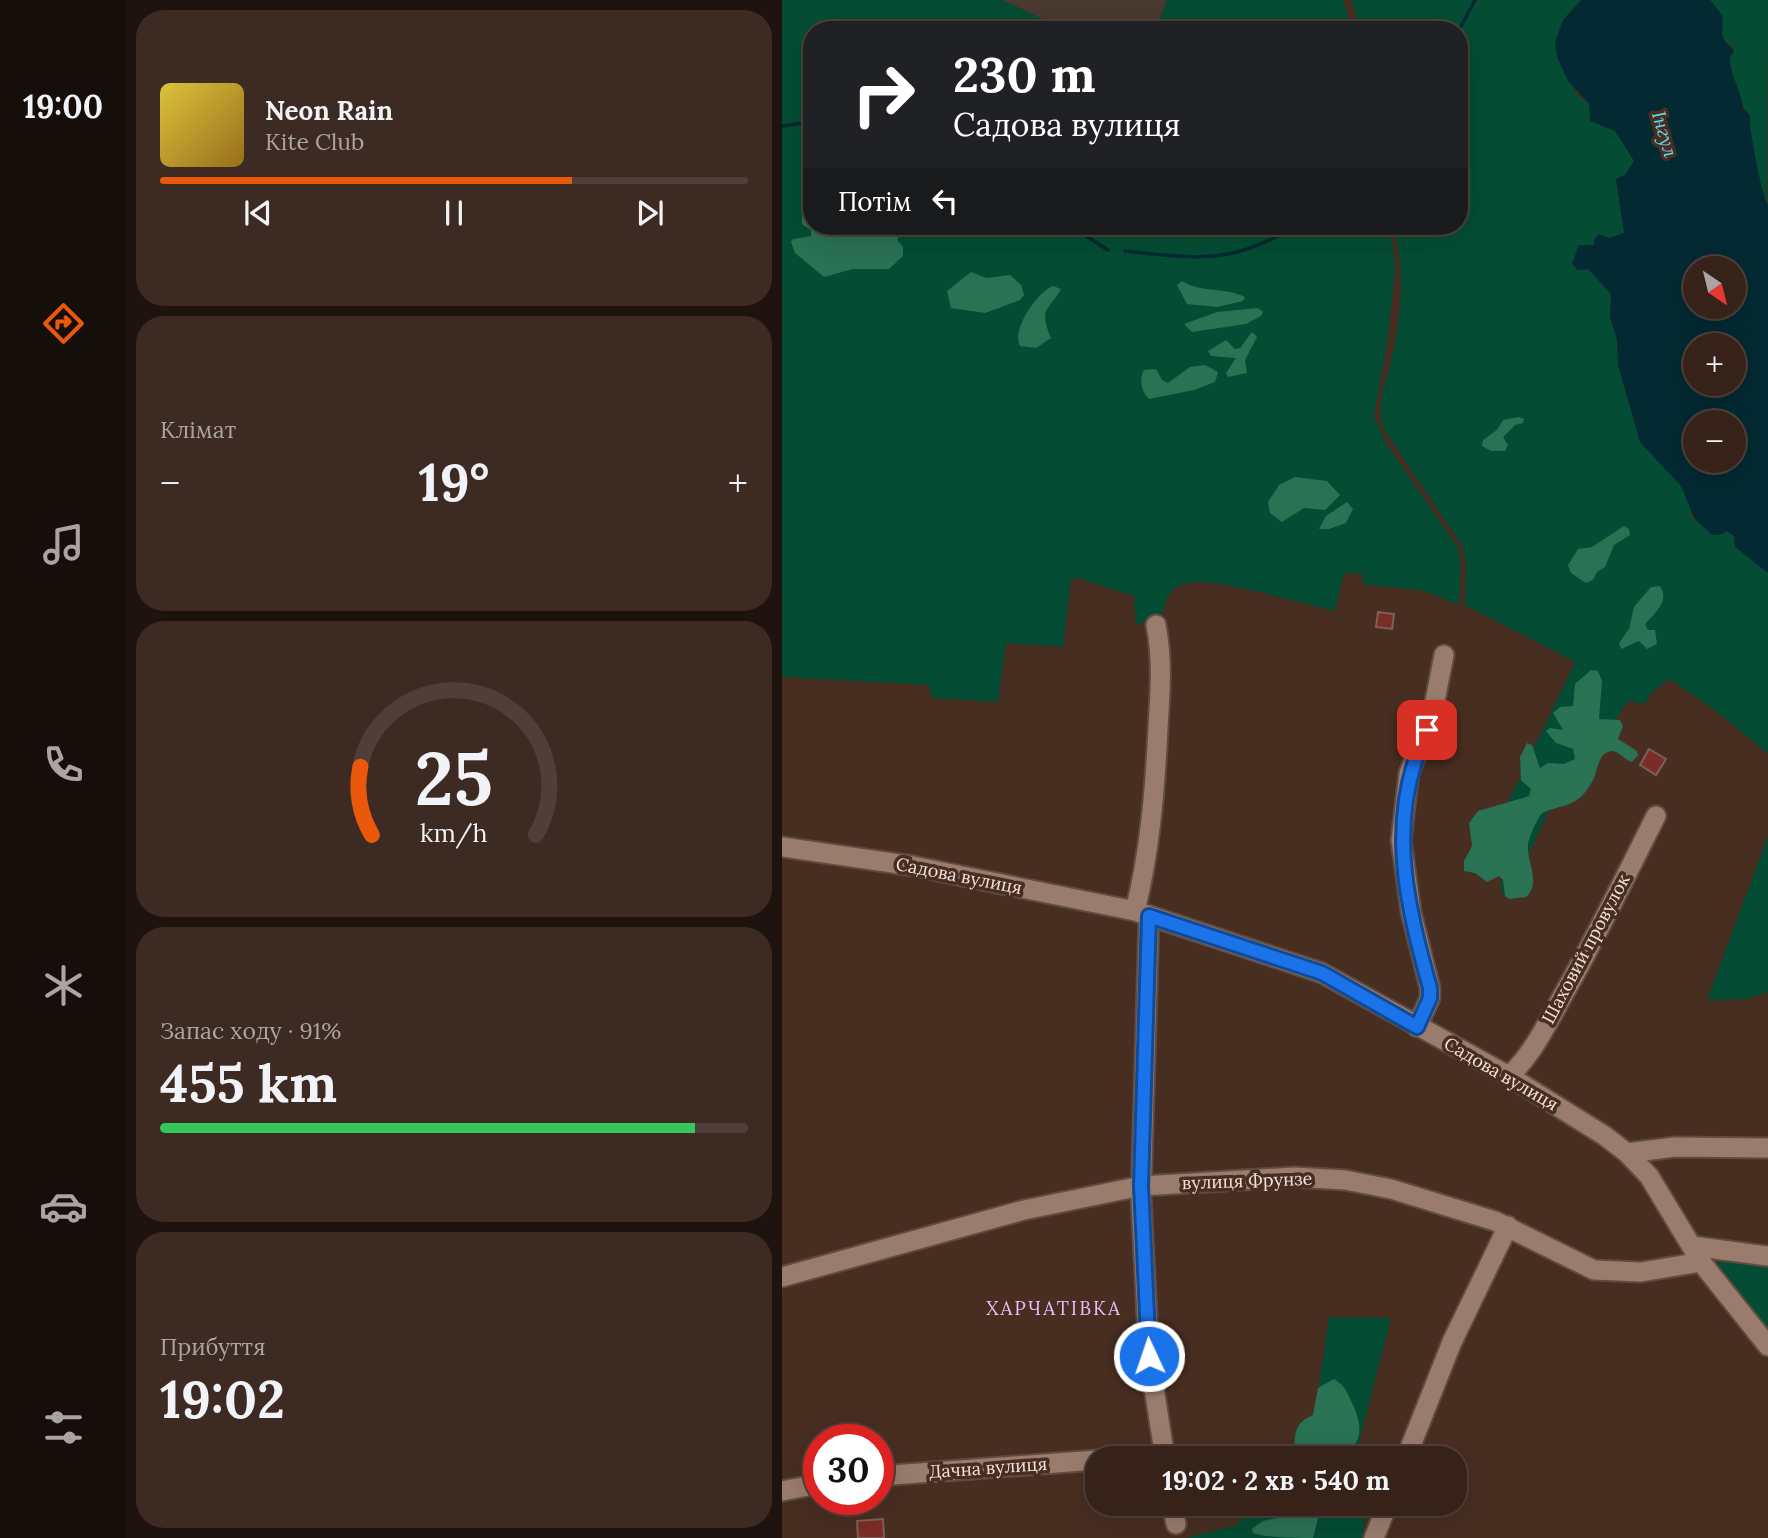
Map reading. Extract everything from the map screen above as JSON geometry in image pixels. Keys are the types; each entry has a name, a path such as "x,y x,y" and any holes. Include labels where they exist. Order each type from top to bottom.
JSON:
{"street":[{"path":"1156,625 1161,666 1156,782 1142,913 1141,1186 1149,1356 1163,1446"},
{"path":"1417,1027 1430,998 1430,988 1411,912 1401,840 1409,773 1432,716 1444,655"},
{"name":"Шаховий провулок","path":"1509,1076 1523,1062 1558,1005 1656,816"},
{"name":"Садова вулиця","path":"782,847 913,866 1142,913 1322,973 1509,1076 1605,1136 1627,1153 1665,1198 1697,1254 1768,1346"},
{"path":"1627,1153 1675,1147 1768,1148"},
{"name":"вулиця Фрунзе","path":"782,1277 1024,1210 1141,1186 1294,1177 1345,1180 1391,1189 1508,1226 1594,1270 1641,1272 1697,1254 1768,1256"},
{"path":"1411,1446 1452,1342 1508,1226"},
{"name":"Дачна вулиця","path":"894,1475 1085,1461"},
{"path":"782,1492 803,1487"},
{"path":"1174,1516 1176,1524"},
{"path":"1375,1538 1383,1516"}],"shaded area":[{"path":"1003,0 1167,0 1159,21 1046,21"}],"green space":[{"path":"782,0 1003,0 1046,21 803,21 803,235 1390,235 1395,270 1388,338 1374,416 1386,443 1458,548 1461,564 1459,605 1425,591 1363,584 1362,574 1344,573 1335,611 1235,587 1196,582 1183,584 1173,590 1161,619 1136,624 1134,596 1077,578 1071,580 1063,647 1006,643 998,702 932,698 929,685 782,677"},
{"path":"1167,0 1343,0 1350,21 1159,21"},
{"path":"1351,0 1581,0 1563,20 1555,42 1576,94 1589,104 1596,117 1616,132 1634,161 1625,175 1616,179 1624,233 1592,247 1579,246 1577,269 1588,269 1611,294 1610,317 1617,340 1618,365 1640,442 1681,486 1690,503 1691,516 1712,535 1727,531 1734,536 1734,545 1768,573 1768,754 1716,711 1670,679 1652,692 1645,704 1628,701 1559,803 1552,804 1511,893 1501,893 1502,815 1575,662 1465,605 1466,563 1462,546 1383,428 1381,420 1383,389 1394,350 1399,314 1399,258 1394,235 1468,235 1468,21 1358,21"},
{"path":"1710,0 1768,0 1767,204 1748,124 1750,117 1740,98 1732,72 1730,59 1734,50 1724,39"},
{"path":"900,235 897,240 903,247 903,256 889,269 853,269 824,277 795,253 791,242 793,239 811,236"},
{"path":"971,272 986,278 1010,275 1021,285 1024,295 1020,300 985,313 951,308 947,291"},
{"path":"1182,281 1189,285 1245,297 1243,301 1217,307 1187,304 1177,285"},
{"path":"1053,286 1061,289 1045,315 1051,338 1036,348 1020,346 1019,331 1027,312 1040,296"},
{"path":"1258,308 1263,312 1261,316 1246,324 1192,332 1184,324 1217,312"},
{"path":"1252,332 1257,337 1245,360 1247,373 1228,377 1226,373 1236,358 1211,356 1208,351 1226,340 1235,349 1240,348"},
{"path":"1205,365 1218,372 1215,382 1194,390 1149,399 1146,396 1141,381 1144,370 1156,369 1162,380 1168,383 1190,367"},
{"path":"1519,417 1524,419 1523,423 1515,425 1503,437 1508,445 1505,451 1491,451 1482,446 1483,440 1497,430 1503,420"},
{"path":"1295,477 1327,481 1340,495 1325,510 1304,508 1282,522 1270,513 1268,502 1279,485"},
{"path":"1347,502 1353,509 1346,523 1329,529 1319,529 1326,516"},
{"path":"1624,526 1629,529 1630,535 1614,545 1605,567 1597,572 1593,580 1586,583 1571,573 1568,565 1578,549 1592,547"},
{"path":"1660,586 1663,591 1662,602 1645,624 1648,630 1655,630 1657,644 1647,649 1639,641 1621,649 1619,643 1629,629 1634,607 1651,587"},
{"path":"1591,670 1598,671 1602,681 1599,719 1620,720 1623,726 1618,739 1637,751 1638,755 1632,762 1615,751 1608,752 1601,758 1587,790 1576,801 1542,813 1528,844 1533,879 1531,891 1526,897 1509,899 1505,896 1503,880 1499,876 1487,882 1475,873 1464,871 1464,861 1472,846 1469,823 1478,811 1529,796 1531,789 1521,780 1520,757 1527,743 1532,745 1540,768 1548,763 1564,764 1575,759 1573,749 1556,743 1546,731 1550,728 1563,730 1553,713 1560,707 1573,706 1575,684"},
{"path":"1768,836 1768,992 1746,999 1707,1000"},
{"path":"1720,1259 1768,1259 1768,1338 1717,1267"},
{"path":"1329,1317 1391,1318 1358,1446 1310,1446"},
{"path":"1334,1379 1346,1390 1359,1422 1359,1436 1353,1446 1294,1446 1298,1427 1313,1415 1318,1388"},
{"path":"1242,1516 1362,1516 1366,1519 1362,1538 1185,1538 1238,1525"},
{"path":"1319,1516 1313,1538 1274,1537 1253,1533 1252,1529 1263,1521 1281,1517"}],"water":[{"name":"Інгул","path":"1581,0 1710,0 1722,15 1722,34 1734,50 1730,58 1731,65 1743,108 1750,115 1756,161 1768,204 1768,573 1735,547 1734,536 1727,531 1712,535 1694,518 1681,486 1640,442 1618,365 1617,340 1610,317 1611,294 1588,269 1577,270 1572,263 1579,245 1594,245 1599,234 1609,238 1624,233 1616,179 1625,175 1634,161 1615,131 1590,121 1589,104 1568,81 1557,57 1555,42 1563,20"}],"building":[{"path":"1378,612 1394,614 1392,629 1376,627"},
{"path":"1649,749 1666,759 1656,775 1640,765"},
{"path":"883,1519 884,1538 858,1538 857,1521"}],"waterway":[{"path":"1464,21 1475,0"},
{"path":"782,126 803,123"},
{"path":"1085,235 1108,250"},
{"path":"1125,251 1172,256 1212,256 1251,248 1279,235"}],"district":[{"name":"ХАРЧАТІВКА","path":"1054,1308"}],"route":[{"path":"1149,1356 1141,1186 1144,1170 1146,928 1149,916 1247,946 1322,973 1417,1027 1430,998 1430,988 1411,912 1401,840 1409,773 1427,730"}]}
